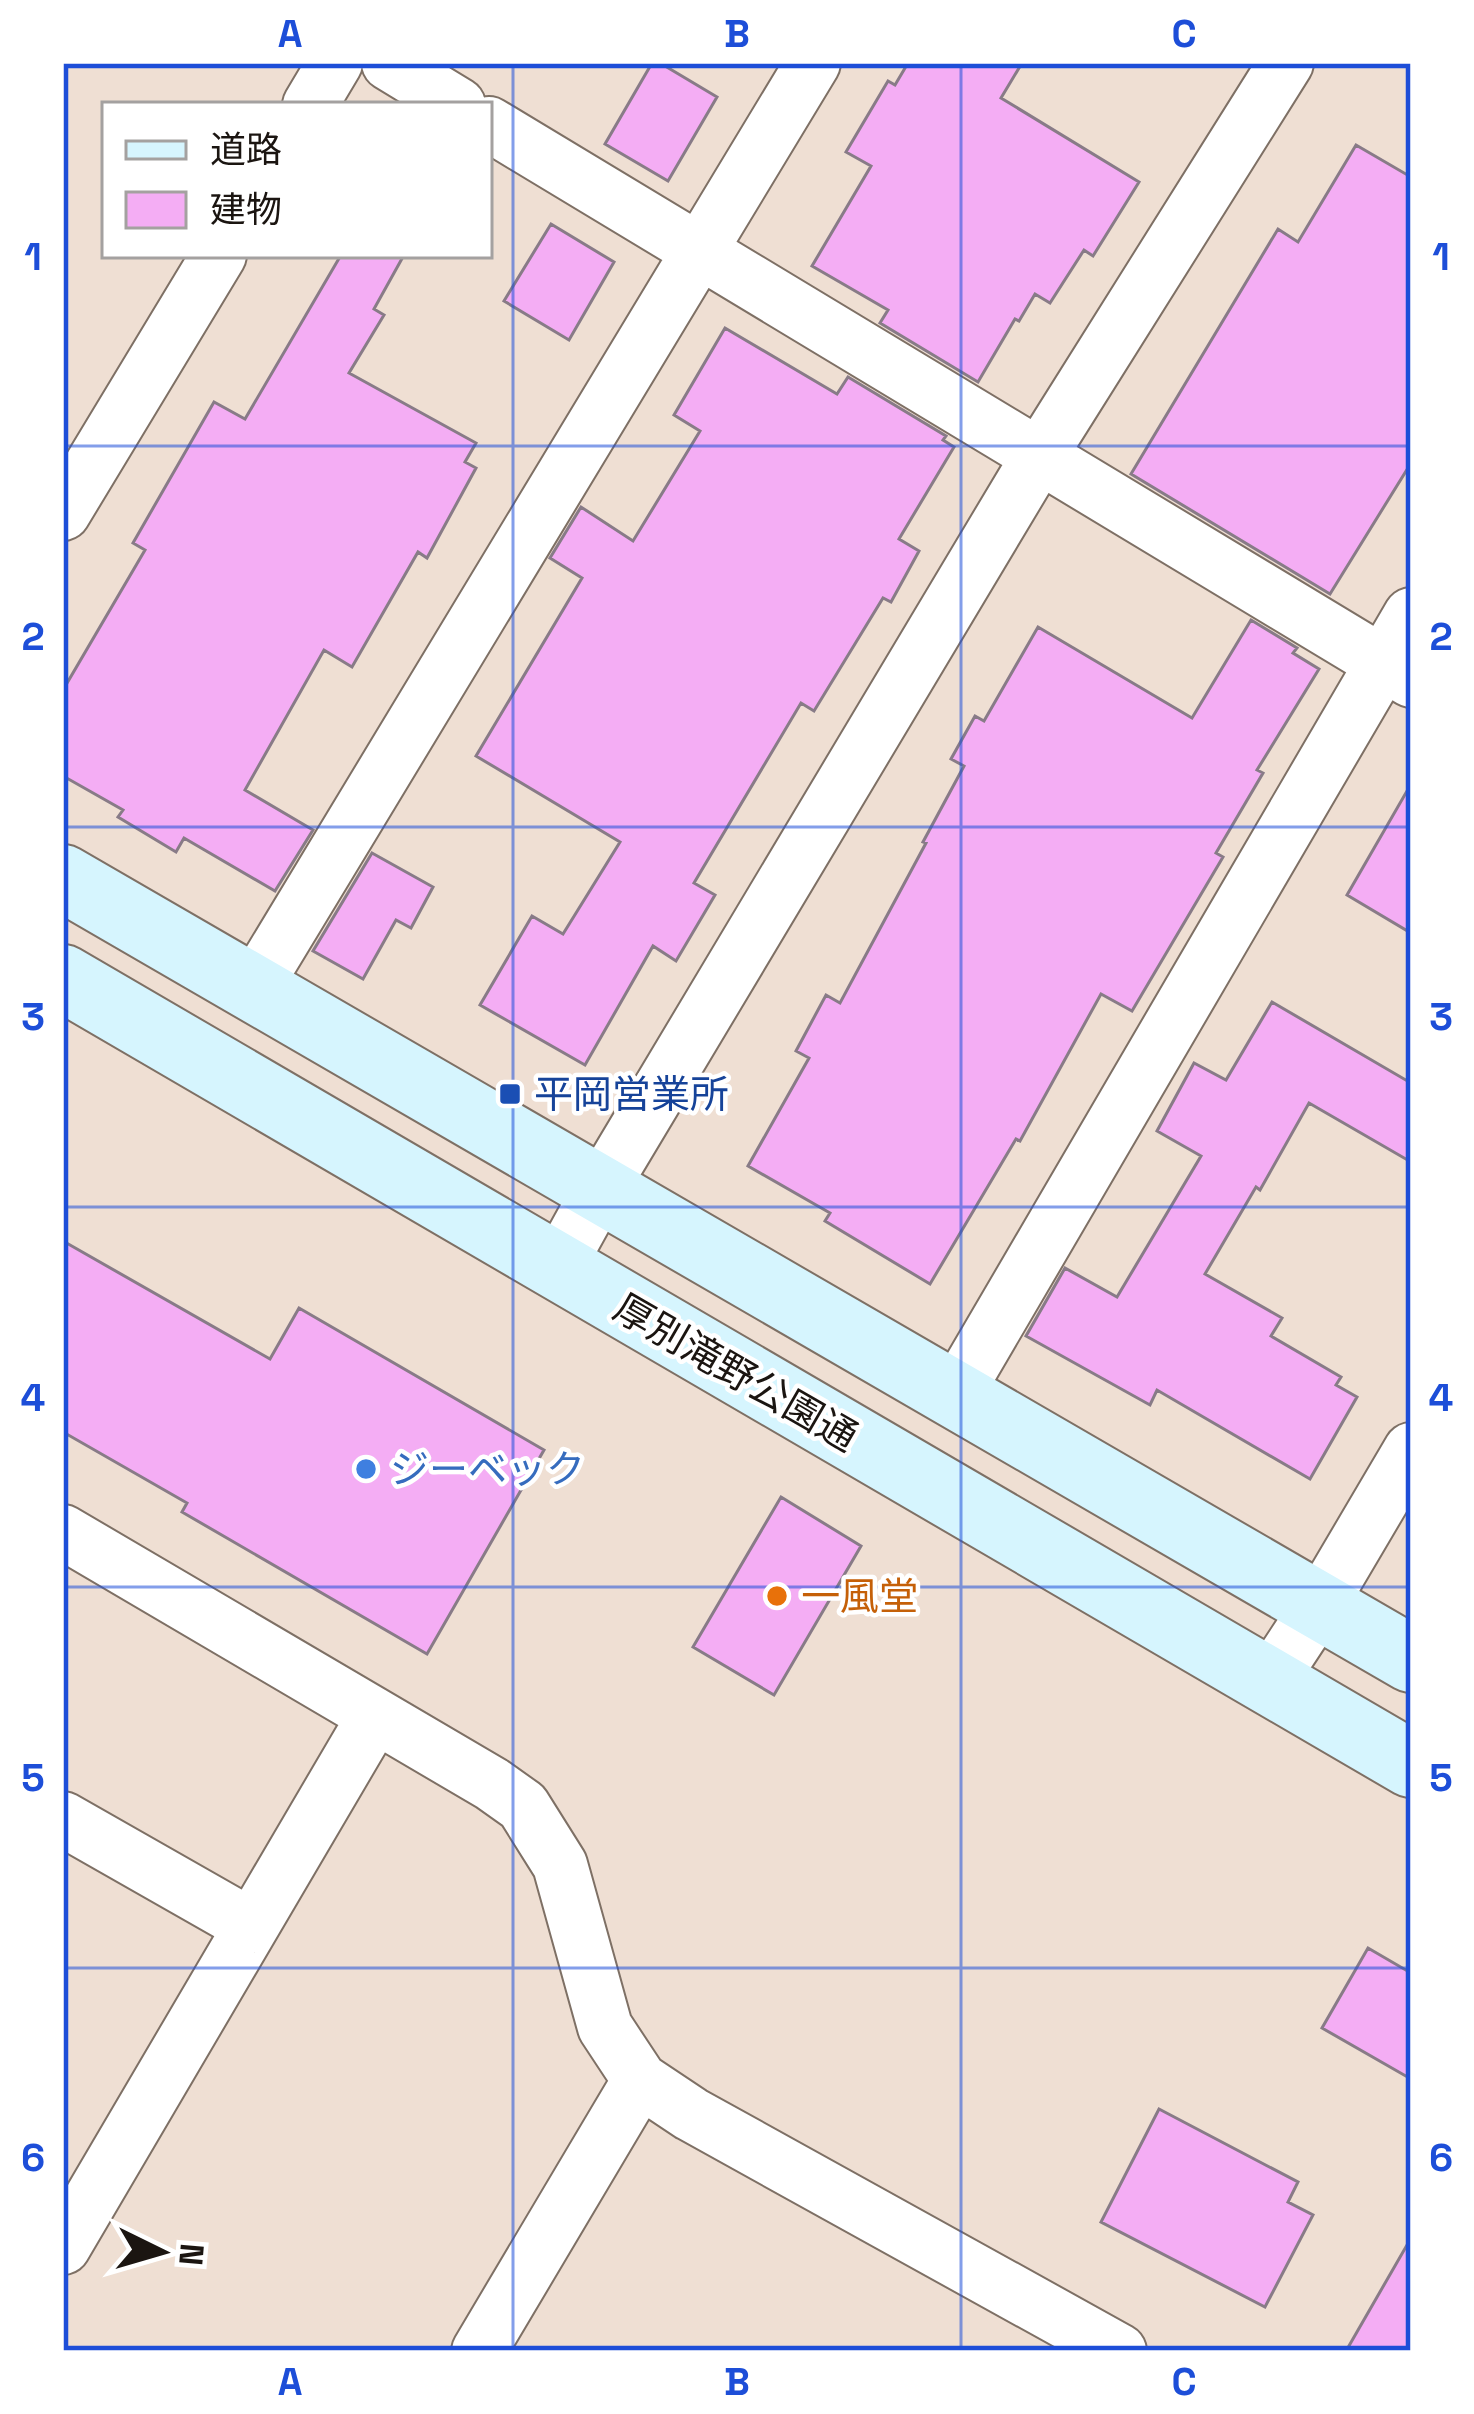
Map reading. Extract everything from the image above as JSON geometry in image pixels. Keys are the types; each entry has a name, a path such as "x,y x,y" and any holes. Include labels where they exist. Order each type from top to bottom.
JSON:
{"main road":[{"path":"63,878 1411,1659"},
{"name":"厚別滝野公園通","path":"63,978 1411,1764"}],"street":[{"path":"312,102 335,63"},
{"path":"388,63 453,102"},
{"path":"253,989 813,63"},
{"path":"557,1268 1041,453 1286,63"},
{"path":"492,126 1396,671"},
{"path":"63,513 217,258"},
{"path":"956,1393 1396,671 1411,615"},
{"path":"1269,1682 1411,1450"},
{"path":"63,1532 523,1806 560,1865 605,2026 640,2080 692,2114 1119,2351"},
{"path":"63,2247 375,1716"},
{"path":"63,1819 251,1926"},
{"path":"478,2351 640,2080"}],"building":[{"path":"652,63 660,63 717,97 668,181 605,144"},
{"path":"908,63 1022,63 1001,98 1139,182 1093,256 1084,250 1050,303 1035,294 978,382 880,323 888,310 812,266 871,166 846,152 888,81 895,85"},
{"path":"1356,145 1411,177 1411,463 1330,594 1131,474 1278,229 1298,242"},
{"path":"551,224 614,262 569,340 504,301"},
{"path":"339,258 402,258 374,309 384,315 349,373 476,443 465,462 476,468 427,558 418,552 352,667 324,650 245,790 313,830 275,891 184,838 176,852 118,817 123,810 63,776 63,690 145,550 133,543 214,402 245,419"},
{"path":"725,328 837,394 848,377 946,436 943,440 954,447 899,539 919,551 891,602 883,598 814,711 801,703 694,883 715,895 676,961 653,946 585,1065 480,1005 532,916 563,934 620,842 476,756 582,578 550,558 581,507 633,541 700,431 674,415"},
{"path":"1251,620 1297,648 1293,653 1319,669 1257,770 1263,773 1216,853 1223,857 1132,1011 1101,994 1020,1141 1016,1139 930,1284 825,1221 830,1213 748,1166 809,1058 796,1051 826,995 840,1003 926,843 964,766 951,759 975,716 984,721 1038,627 1192,718"},
{"path":"1411,784 1411,933 1347,895"},
{"path":"372,853 433,887 411,928 396,920 363,979 313,951"},
{"path":"1272,1002 1411,1083 1411,1162 1309,1103 1205,1274 1282,1318 1271,1336 1341,1377 1336,1385 1357,1397 1310,1479 1157,1390 1150,1405 1026,1336 1065,1268 1117,1297 1201,1156 1157,1131 1194,1063 1226,1080"},
{"path":"63,1241 270,1359 299,1308 544,1450 427,1654 182,1512 187,1503 63,1432"},
{"name":"一風堂","path":"781,1497 861,1546 774,1695 693,1647"},
{"path":"1368,1948 1411,1973 1411,2079 1322,2028"},
{"path":"1159,2109 1298,2182 1288,2202 1313,2215 1265,2307 1101,2222"},
{"path":"1411,2238 1411,2351 1346,2351"}],"place":[{"name":"平岡営業所","path":"510,1094"},
{"name":"ジーベック","path":"366,1469"},
{"name":"一風堂","path":"777,1596"}]}
